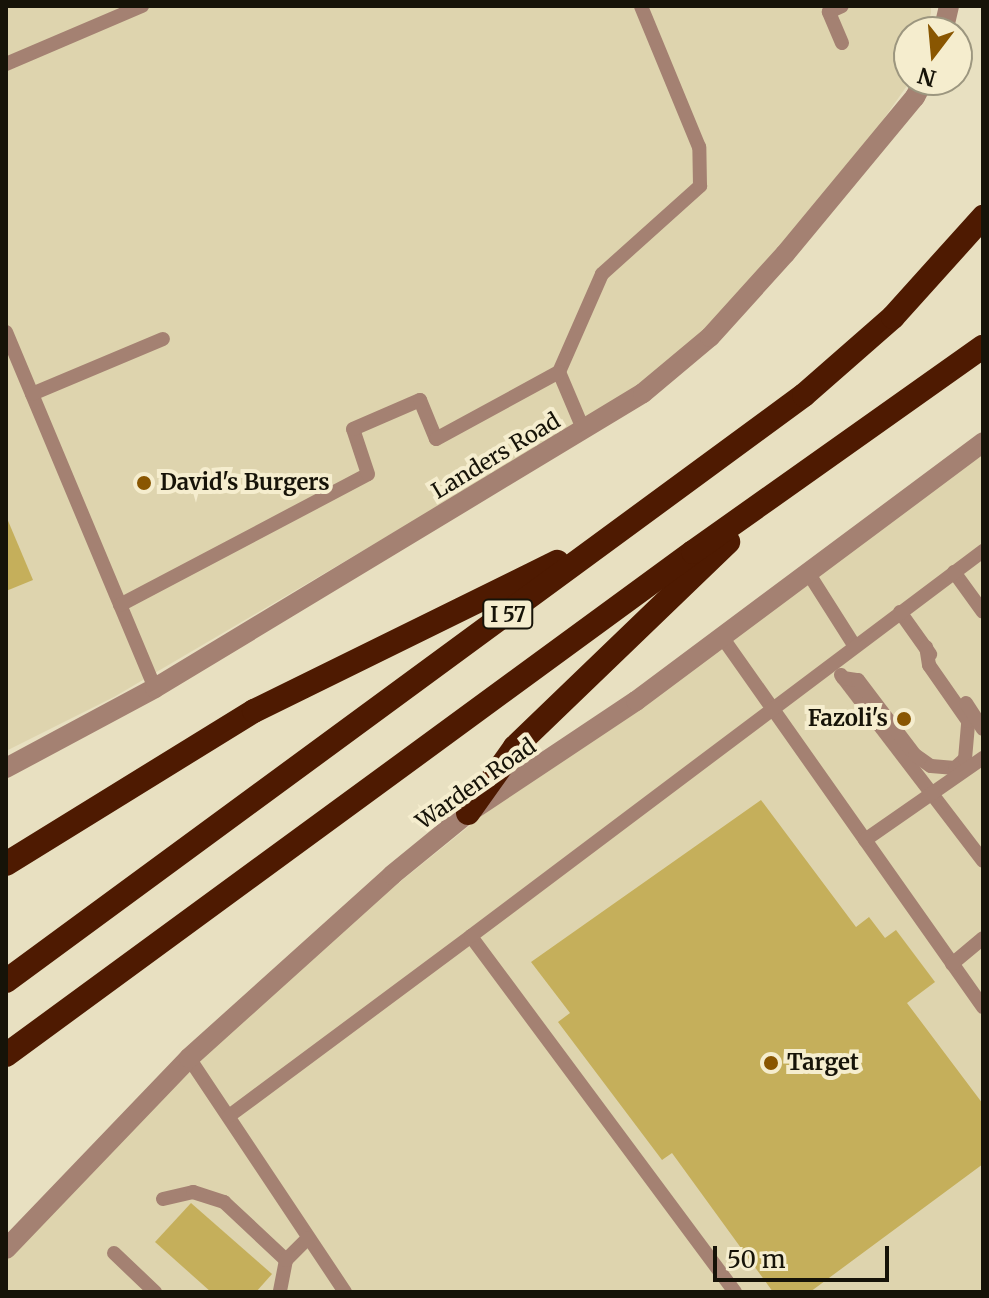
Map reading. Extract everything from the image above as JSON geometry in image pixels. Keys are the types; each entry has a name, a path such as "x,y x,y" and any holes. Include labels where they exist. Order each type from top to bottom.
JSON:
{"highway":[{"name":"I 57","path":"6,981 804,395 893,317 983,217"},
{"name":"I 57","path":"6,1055 983,347"},
{"path":"468,813 515,747 777,494"},
{"path":"6,864 254,711 610,537"}],"street":[{"name":"Landers Road","path":"6,768 155,688 643,393 710,337 869,155 912,96"},
{"name":"Warden Road","path":"6,1249 189,1058 468,813 555,758 983,442"}],"lane":[{"path":"6,64 142,6"},
{"path":"120,605 368,474 353,429 420,400 436,439 559,372 602,274 700,186 699,147 641,6"},
{"path":"842,6 829,12 842,43"},
{"path":"6,332 155,688"},
{"path":"32,394 163,339"},
{"path":"559,372 584,431"},
{"path":"229,1116 471,936 771,706 983,551"},
{"path":"807,571 854,645"},
{"path":"954,572 983,612"},
{"path":"900,612 983,729"},
{"path":"722,637 983,1007"},
{"path":"843,678 858,680 915,755 931,766 955,768 965,759 968,721 929,665 926,647"},
{"path":"831,662 983,861"},
{"path":"865,840 983,758"},
{"path":"471,936 735,1292"},
{"path":"952,964 983,938"},
{"path":"189,1058 345,1292"},
{"path":"163,1199 208,1193 224,1202 286,1260"},
{"path":"280,1292 286,1260 308,1238"},
{"path":"114,1253 155,1292"}],"shaded area":[{"path":"6,6 931,6 930,16 893,16 893,96 900,96 869,140 697,344 607,407 114,697 6,751"},
{"path":"983,444 983,1292 6,1292 6,1251 238,1012 544,766"}],"building":[{"path":"6,516 33,580 6,591"},
{"name":"Target","path":"761,800 856,927 869,917 885,938 896,930 935,982 907,1003 983,1104 983,1164 810,1292 773,1292 672,1153 662,1160 558,1022 570,1013 531,962"},
{"path":"191,1203 272,1274 256,1292 211,1292 155,1242"}],"place":[{"name":"David's Burgers","path":"144,483"},
{"name":"Fazoli's","path":"904,719"},
{"name":"Target","path":"771,1063"}]}
